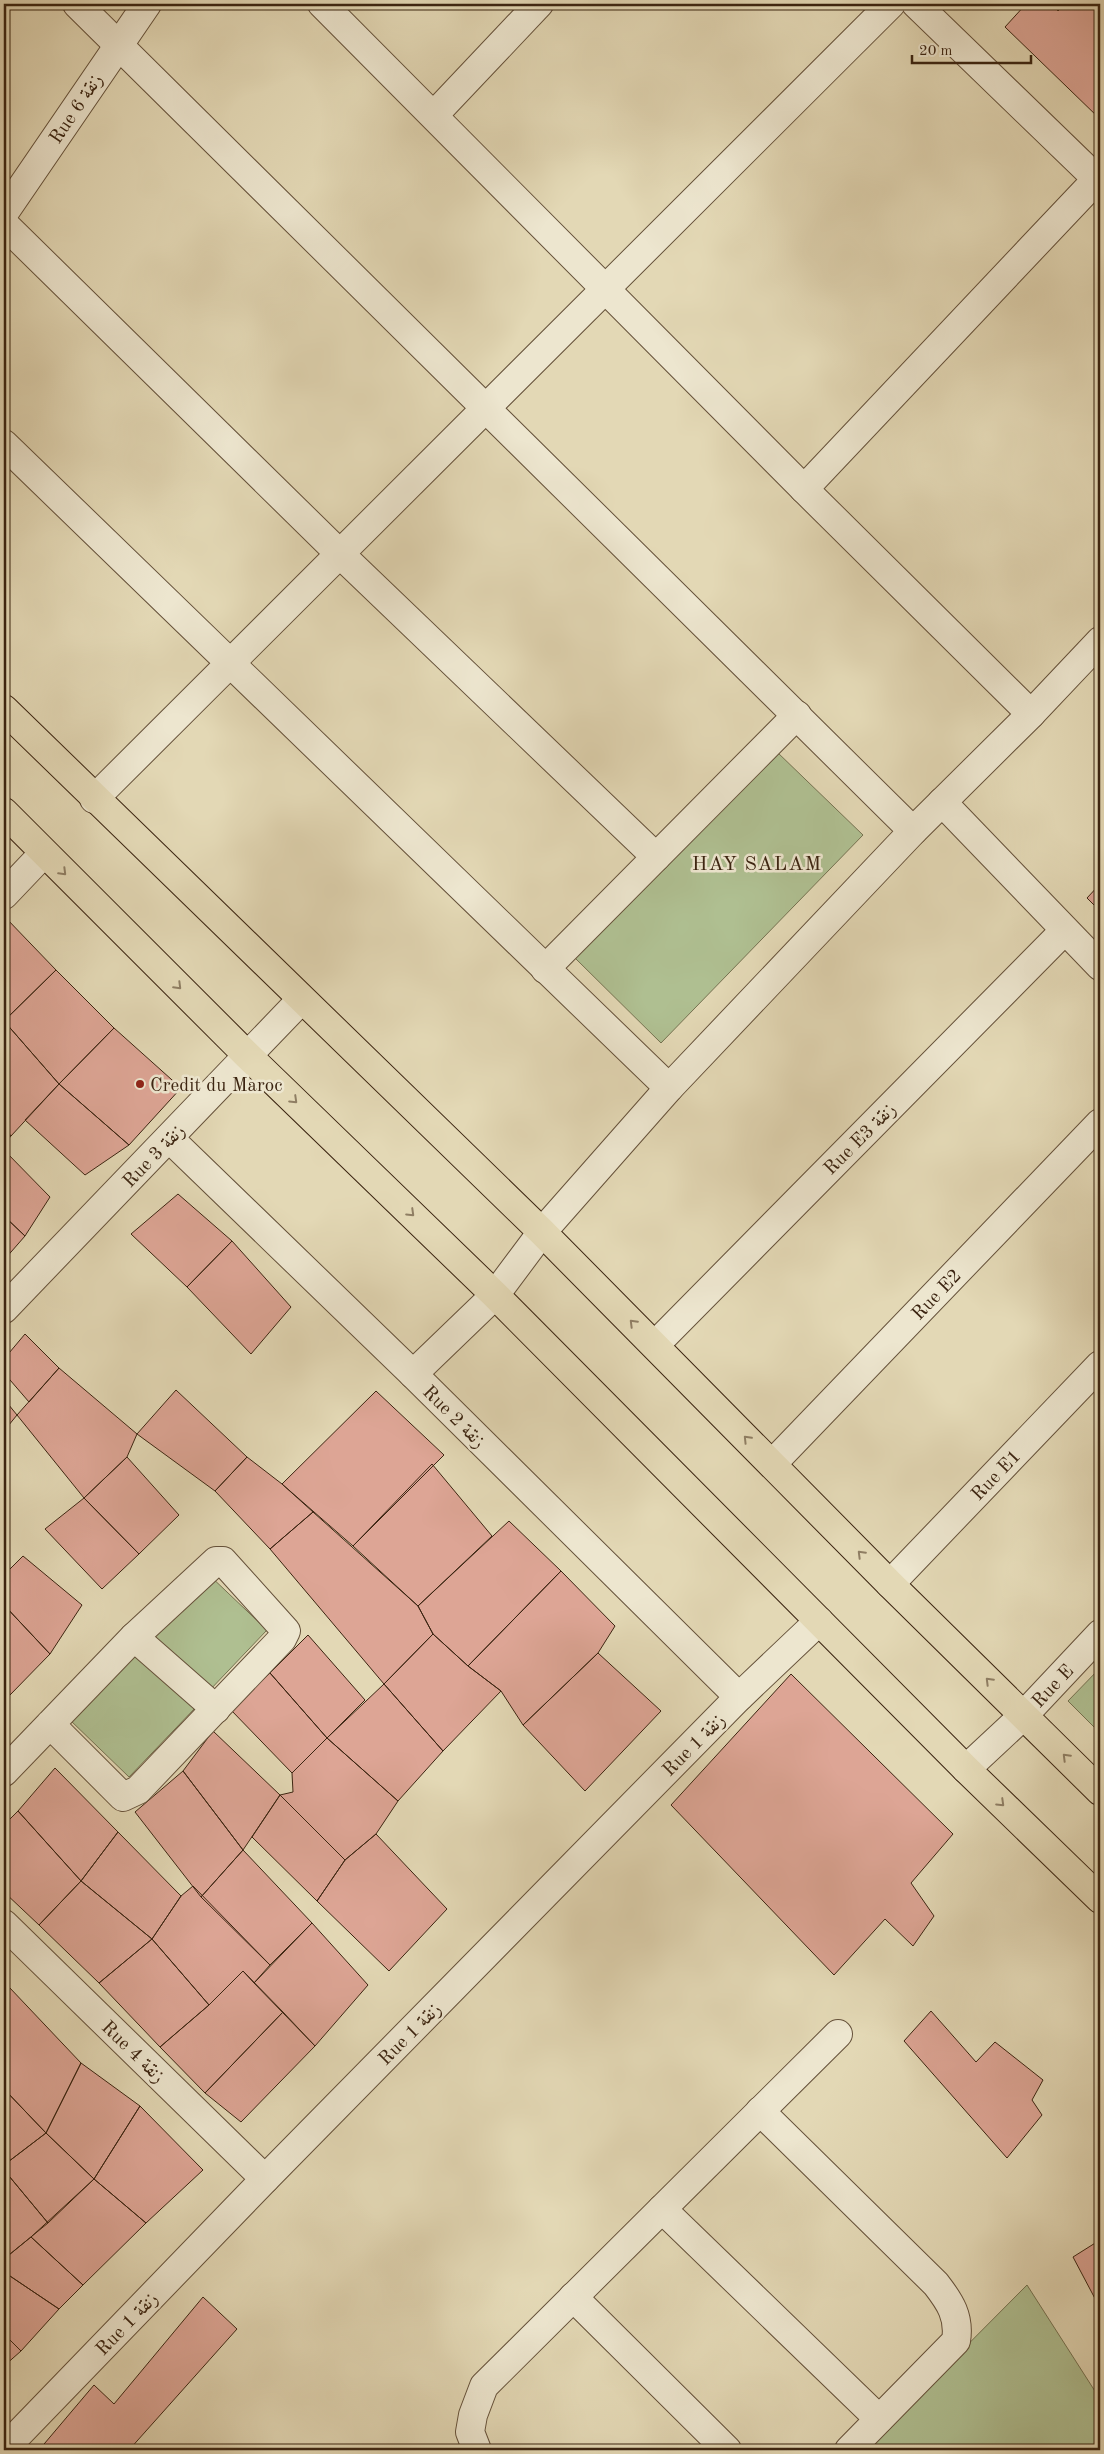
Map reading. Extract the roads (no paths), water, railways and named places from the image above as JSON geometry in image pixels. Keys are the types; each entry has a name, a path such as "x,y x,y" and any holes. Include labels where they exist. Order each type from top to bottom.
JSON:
{"main road":[{"path":"4,709 301,1000 542,1232 890,1584 1100,1791"},
{"path":"4,812 248,1056 495,1295 966,1769 1100,1899"}],"street":[{"path":"77,4 913,831"},
{"name":"Rue 6 زنقة","path":"4,213 147,4"},
{"path":"322,4 804,489 1031,714"},
{"path":"434,115 539,4"},
{"path":"94,798 891,4"},
{"path":"804,489 1099,180 916,4"},
{"path":"4,224 340,554 656,858"},
{"path":"4,444 669,1088"},
{"path":"413,1374 495,1295 542,1232 669,1088 913,831 1031,714 1100,641"},
{"path":"545,969 797,715"},
{"path":"942,802 1064,931 1100,966"},
{"path":"4,895 44,852"},
{"name":"Rue E3 زنقة","path":"654,1345 1064,931"},
{"name":"Rue 3 زنقة","path":"4,1309 301,1000"},
{"name":"Rue E2","path":"772,1464 1100,1123"},
{"name":"Rue 2 زنقة","path":"169,1138 413,1374 739,1697"},
{"name":"Rue E1","path":"890,1584 1100,1365"},
{"path":"4,1772 50,1724 134,1637 210,1564 223,1561 286,1631 282,1639 138,1790 123,1797 50,1724"},
{"name":"Rue 1 زنقة","path":"4,2449 265,2179 739,1697 819,1621"},
{"name":"Rue E","path":"966,1769 1024,1715 1100,1634"},
{"path":"134,1637 216,1709"},
{"name":"Rue 4 زنقة","path":"4,1924 265,2179"},
{"path":"477,2450 470,2432 473,2415 484,2386 838,2034"},
{"path":"760,2111 936,2284 953,2306 958,2329 956,2341 848,2450"},
{"path":"662,2209 879,2419"},
{"path":"573,2297 727,2450"}],"place":[{"name":"Credit du Maroc","path":"140,1084"}],"district":[{"name":"HAY SALAM","path":"757,863"}]}
